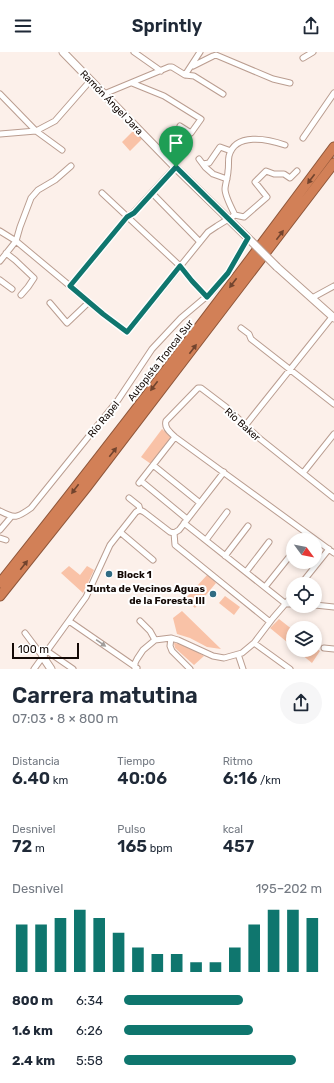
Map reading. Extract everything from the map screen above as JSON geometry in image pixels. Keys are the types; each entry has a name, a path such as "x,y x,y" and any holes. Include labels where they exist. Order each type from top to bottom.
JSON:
{"highway":[{"name":"Autopista Troncal Sur","path":"0,583 229,288 334,148"},
{"name":"Autopista Troncal Sur","path":"0,596 86,488 334,163"}],"main road":[{"name":"Ramón Ángel Jara","path":"63,52 176,167 231,217 250,240 277,267 333,318"},
{"path":"45,654 51,669"}],"street":[{"path":"134,52 161,71"},
{"path":"185,75 200,52"},
{"path":"303,58 313,52"},
{"path":"191,67 216,55 273,79 290,83"},
{"path":"104,94 172,67 185,75 194,76 223,94"},
{"path":"0,134 36,131 55,121 90,81"},
{"path":"132,83 164,96 201,119 191,133 180,126"},
{"path":"303,138 334,93"},
{"path":"0,94 36,131 62,150"},
{"path":"231,217 230,204 225,189 229,156 235,144 246,139 272,140 285,144"},
{"path":"203,164 209,163 220,147 231,151"},
{"path":"199,159 213,174 227,180"},
{"path":"0,261 16,241 31,198 38,190 55,180 71,166"},
{"path":"70,286 127,217 134,213 176,167"},
{"path":"0,232 16,241 103,314 127,332 208,232 231,217 244,217 267,197 255,182 266,172 284,174 290,178 297,171"},
{"path":"102,192 180,266 207,297"},
{"path":"152,193 200,242"},
{"name":"Río Rapel","path":"11,517 23,515 31,508 118,400 152,348 181,318 207,297 228,273 250,240"},
{"path":"6,253 34,278 21,295"},
{"path":"0,280 12,289"},
{"path":"312,298 334,286"},
{"path":"50,303 67,323 89,302"},
{"path":"245,426 333,318"},
{"path":"241,328 249,334 251,339 334,404"},
{"name":"Río Baker","path":"175,437 166,428 166,421 198,388 201,388 226,407 259,438 334,498"},
{"path":"303,473 334,434"},
{"path":"69,620 136,668 137,659 143,650 155,640 171,638 185,642 213,656 224,658 242,653 254,643 286,604 225,556 140,482 175,437 332,551 308,577"},
{"path":"153,465 200,502"},
{"path":"129,498 139,506 140,510 170,532 174,532 179,530 224,472"},
{"path":"34,669 86,597 110,545 136,512 140,510"},
{"path":"0,512 11,517 0,530"},
{"path":"206,540 227,512"},
{"path":"225,556 248,526"},
{"path":"120,532 153,560"},
{"path":"174,532 175,545 270,622"},
{"path":"0,538 6,540"},
{"path":"246,572 269,542"},
{"path":"265,587 286,561"},
{"path":"322,606 334,607"},
{"path":"140,621 150,631 155,640"},
{"path":"25,633 45,654 73,669"},
{"path":"171,638 170,646 172,651 190,669"},
{"path":"254,643 290,669"},
{"path":"324,648 334,649"},
{"path":"238,654 243,669"}],"shaded area":[{"path":"133,131 142,139 130,151 122,142"},
{"path":"162,429 171,437 151,464 141,457"},
{"path":"69,566 80,575 87,566 94,570 83,593 61,573"},
{"path":"208,574 216,583 195,608 185,599"},
{"path":"225,596 240,607 234,615 219,603"},
{"path":"182,611 221,649 207,647 190,638 177,634 173,618"},
{"path":"279,619 286,624 286,641 270,628"},
{"path":"174,643 183,644 204,656 194,665 175,648"},
{"path":"305,657 316,657 312,663"}],"place":[{"name":"Block 1","path":"109,574"},
{"name":"Junta de Vecinos Aguas de la Foresta III","path":"213,594"}],"route":[{"path":"176,167 248,238 241,253 228,273 207,297 180,266 127,332 70,286 127,217 134,213 176,167"}]}
